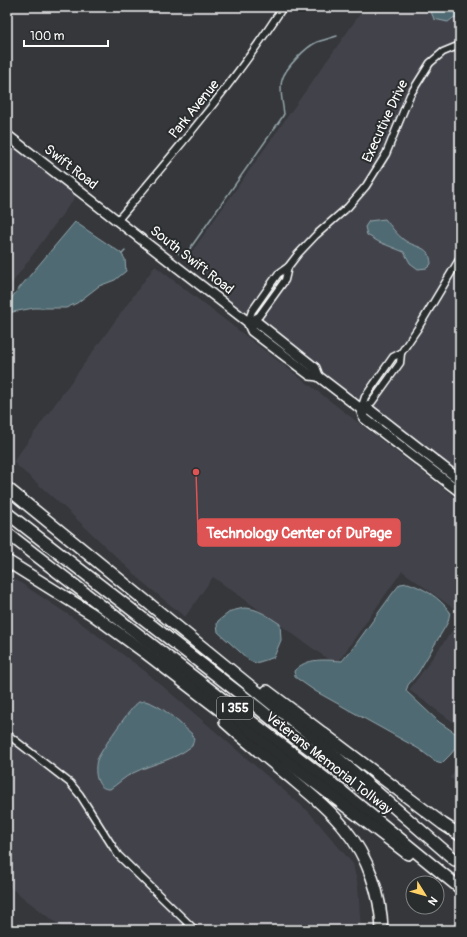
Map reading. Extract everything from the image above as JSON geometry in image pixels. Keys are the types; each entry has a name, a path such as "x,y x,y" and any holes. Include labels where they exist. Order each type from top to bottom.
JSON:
{"highway":[{"path":"7,488 320,743 458,861"},
{"name":"Veterans Memorial Tollway","path":"7,513 251,702 290,734 458,861"},
{"name":"Veterans Memorial Tollway","path":"7,533 339,788 460,888"},
{"path":"7,561 92,614 143,651 460,893"},
{"path":"187,635 271,693 460,835"},
{"path":"143,651 314,797 346,830 362,854 376,888 382,930"}],"street":[{"name":"Park Avenue","path":"117,221 216,102 260,42 283,7"},
{"name":"Executive Drive","path":"248,322 252,311 278,274 288,267 304,247 348,207 366,186 386,154 418,79 430,63 443,52 460,45"},
{"name":"Swift Road","path":"7,135 117,221"},
{"name":"South Swift Road","path":"117,221 248,322 258,323 315,368 318,376 361,409"},
{"path":"361,409 372,402 400,363 401,353 431,308 460,258"},
{"name":"Executive Drive","path":"248,322 260,316 285,280 288,267"},
{"path":"361,409 370,410 460,480"},
{"path":"361,409 364,418 460,492"},
{"path":"7,734 76,789 118,855 195,930"}],"shaded area":[{"path":"365,7 460,7 460,484 247,317 188,257"},
{"path":"7,138 78,193 7,290"},
{"path":"155,266 460,501 460,613 402,571 336,665 213,577 185,617 145,584 66,509 13,462"},
{"path":"7,574 78,621 145,671 309,812 353,864 358,886 361,930 65,930 7,885"},
{"path":"460,620 460,727 409,690"},
{"path":"460,761 460,784 450,778"}],"water":[{"path":"429,7 460,7 460,16 453,18 448,22 434,19"},
{"path":"385,219 396,233 404,240 425,250 430,258 431,264 427,268 418,269 410,263 404,252 379,242 367,235 365,227 369,221"},
{"path":"75,222 121,253 125,259 126,271 115,280 99,286 77,303 66,308 34,308 7,313 7,305 16,292"},
{"path":"408,583 431,594 450,612 448,622 418,673 408,685 406,691 439,722 458,735 460,742 442,763 435,761 419,749 315,691 295,677 294,671 310,661 342,661 400,584"},
{"path":"244,608 259,611 280,624 281,640 274,657 256,663 250,661 218,632 218,621 231,611"},
{"path":"145,701 164,710 192,734 194,739 192,746 178,755 130,775 110,789 105,788 99,783 96,774 96,764 99,755 129,712 139,702"}],"waterway":[{"path":"160,240 184,257 284,114 281,83 287,70 296,58 307,48 317,42 337,36"},
{"path":"122,254 125,251"}],"place":[{"name":"Technology Center of DuPage","path":"196,472"}]}
